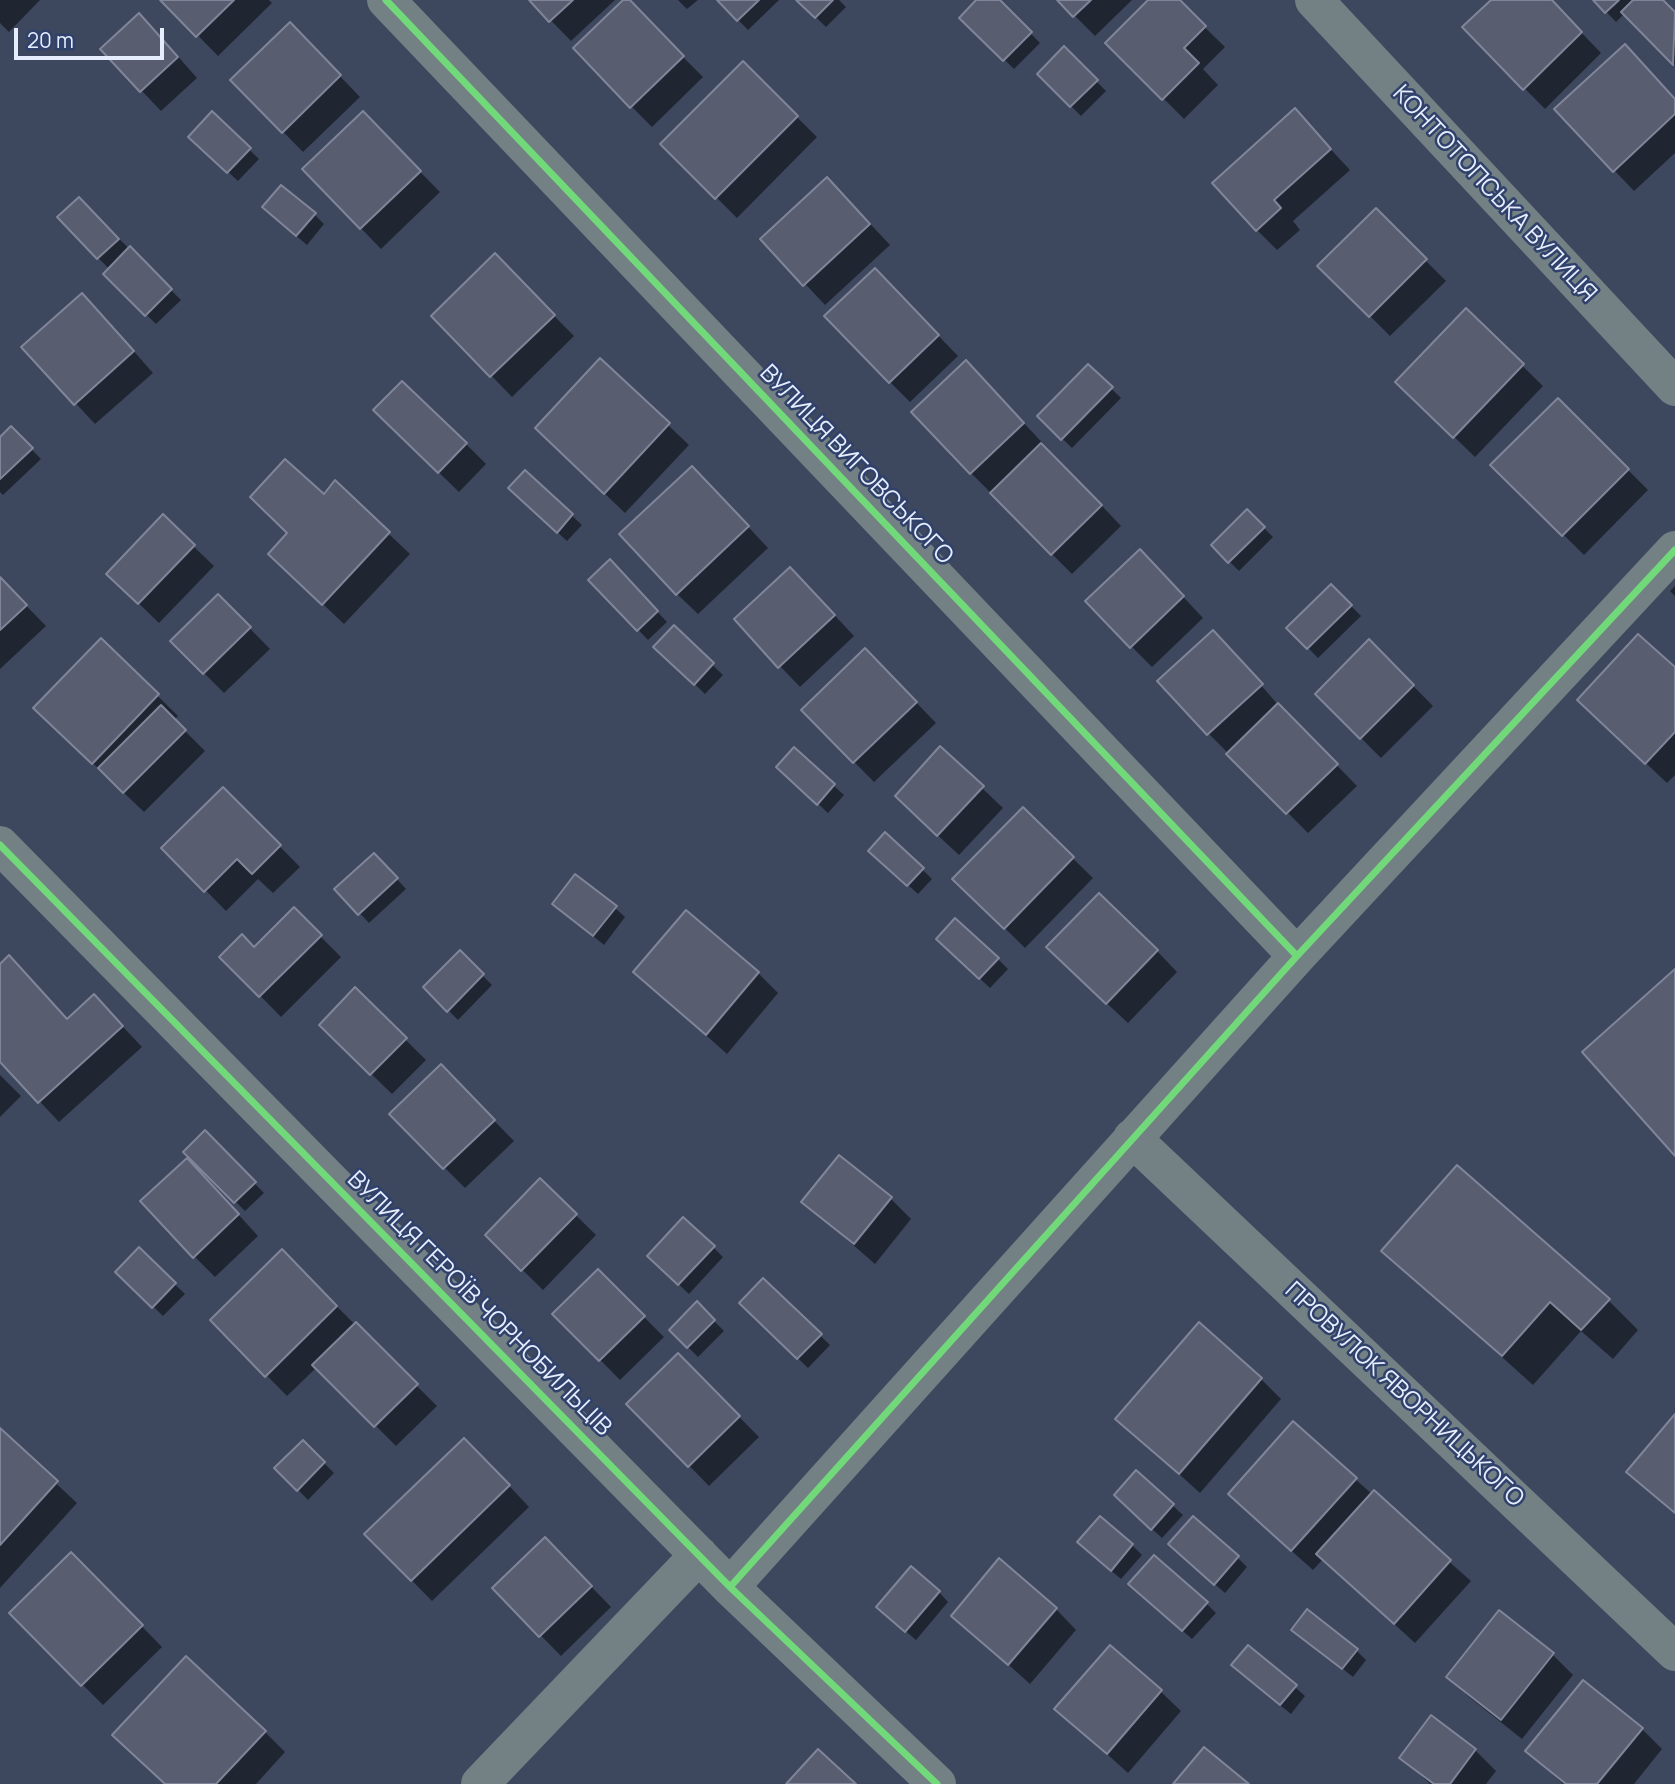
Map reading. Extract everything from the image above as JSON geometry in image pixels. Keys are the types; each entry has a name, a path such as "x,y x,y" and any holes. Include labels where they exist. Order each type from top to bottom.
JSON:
{"street":[{"name":"ВУЛИЦЯ ВИГОВСЬКОГО","path":"386,0 1297,956"},
{"name":"КОНТОТОПСЬКА ВУЛИЦЯ","path":"1314,0 1675,387"},
{"path":"730,1587 1297,956 1675,550"},
{"name":"ВУЛИЦЯ ГЕРОЇВ ЧОРНОБИЛЬЦІВ","path":"0,845 730,1587 937,1784"},
{"name":"ПРОВУЛОК ЯВОРНИЦЬКОГО","path":"1132,1138 1675,1652"},
{"path":"480,1784 699,1555"}],"building":[{"path":"160,0 234,0 196,37"},
{"path":"529,0 573,0 549,22"},
{"path":"623,0 630,0 684,56 630,108 573,48"},
{"path":"717,0 759,0 737,21"},
{"path":"796,0 833,0 815,18"},
{"path":"976,0 1000,0 1032,32 1003,61 959,18"},
{"path":"1057,0 1091,0 1073,17"},
{"path":"1148,0 1180,0 1206,26 1184,48 1199,63 1162,100 1105,43"},
{"path":"1491,0 1552,0 1582,32 1523,90 1462,27"},
{"path":"1593,0 1619,0 1605,13"},
{"path":"1633,0 1663,0 1675,12 1673,65 1621,12"},
{"path":"139,13 178,57 140,92 100,49"},
{"path":"290,22 341,75 282,133 230,80"},
{"path":"1625,44 1675,99 1675,114 1613,172 1554,109"},
{"path":"1064,46 1098,80 1070,107 1037,74"},
{"path":"743,61 798,116 715,199 660,144"},
{"path":"1295,108 1331,149 1274,200 1281,208 1256,231 1212,183"},
{"path":"212,111 251,148 227,173 188,137"},
{"path":"363,111 421,171 360,229 302,169"},
{"path":"827,177 870,224 803,286 760,239"},
{"path":"281,185 316,213 296,236 262,207"},
{"path":"79,197 119,239 97,259 57,217"},
{"path":"1376,208 1427,259 1369,317 1317,266"},
{"path":"130,246 172,289 145,316 103,274"},
{"path":"495,253 555,315 490,377 431,316"},
{"path":"875,268 939,335 889,383 824,316"},
{"path":"82,293 134,351 74,405 21,347"},
{"path":"1466,308 1524,364 1453,438 1395,382"},
{"path":"600,358 670,423 604,494 535,428"},
{"path":"966,360 1024,423 970,474 911,412"},
{"path":"1088,364 1113,387 1061,440 1037,416"},
{"path":"402,381 467,443 438,473 373,410"},
{"path":"1558,398 1629,469 1562,536 1490,465"},
{"path":"11,426 33,448 0,479 0,437"},
{"path":"1041,443 1102,505 1051,555 990,493"},
{"path":"285,459 324,494 335,480 390,532 322,605 268,554 287,533 250,497"},
{"path":"692,466 749,526 676,595 619,534"},
{"path":"525,470 573,514 557,533 508,488"},
{"path":"1247,509 1265,527 1228,563 1211,545"},
{"path":"163,514 195,545 138,604 106,574"},
{"path":"1140,549 1184,596 1130,648 1085,601"},
{"path":"610,559 658,611 637,631 588,580"},
{"path":"790,567 835,615 778,668 734,619"},
{"path":"0,577 27,605 0,630"},
{"path":"1331,584 1352,605 1307,649 1286,628"},
{"path":"218,594 251,627 203,674 170,641"},
{"path":"674,625 714,663 694,685 653,647"},
{"path":"1213,630 1263,684 1207,735 1157,681"},
{"path":"1638,634 1675,667 1675,732 1645,764 1577,700"},
{"path":"101,638 159,694 92,764 33,708"},
{"path":"1369,639 1414,685 1360,739 1315,694"},
{"path":"865,648 917,702 853,763 801,710"},
{"path":"1278,703 1338,764 1286,814 1226,754"},
{"path":"161,705 186,730 123,793 98,768"},
{"path":"940,746 984,786 937,836 895,796"},
{"path":"794,747 835,784 817,805 776,767"},
{"path":"223,787 281,845 252,874 237,859 204,892 161,848"},
{"path":"1023,807 1074,857 1004,929 952,879"},
{"path":"885,832 924,868 907,886 868,851"},
{"path":"374,853 398,878 358,915 334,889"},
{"path":"575,874 617,906 593,936 552,904"},
{"path":"1099,893 1158,950 1106,1004 1046,947"},
{"path":"294,907 322,935 259,997 219,957 242,934 254,947"},
{"path":"686,910 759,972 706,1035 633,972"},
{"path":"955,918 999,958 979,979 936,939"},
{"path":"460,950 484,974 447,1012 423,987"},
{"path":"9,955 67,1019 94,994 123,1026 38,1103 0,1062 0,964"},
{"path":"1675,969 1675,1156 1582,1052"},
{"path":"355,987 407,1038 370,1075 319,1025"},
{"path":"441,1064 495,1120 443,1169 389,1114"},
{"path":"205,1130 256,1182 234,1203 183,1152"},
{"path":"839,1155 892,1197 854,1244 801,1202"},
{"path":"187,1158 239,1214 193,1258 140,1201"},
{"path":"1457,1165 1610,1299 1581,1330 1550,1302 1502,1356 1381,1251"},
{"path":"540,1178 577,1214 521,1271 485,1235"},
{"path":"683,1217 715,1246 678,1285 647,1256"},
{"path":"139,1247 176,1283 152,1308 115,1272"},
{"path":"282,1249 337,1306 265,1377 210,1320"},
{"path":"598,1269 645,1316 599,1361 552,1314"},
{"path":"763,1278 822,1334 797,1359 739,1303"},
{"path":"697,1301 715,1320 687,1348 669,1330"},
{"path":"356,1322 418,1384 374,1427 312,1365"},
{"path":"1199,1322 1262,1378 1179,1474 1115,1419"},
{"path":"678,1353 740,1416 688,1467 626,1404"},
{"path":"1675,1414 1675,1513 1626,1472"},
{"path":"1293,1421 1357,1478 1291,1551 1228,1494"},
{"path":"0,1428 58,1481 0,1545"},
{"path":"464,1438 510,1485 411,1581 364,1534"},
{"path":"303,1440 325,1462 297,1491 274,1468"},
{"path":"1136,1470 1174,1504 1151,1530 1114,1495"},
{"path":"1374,1490 1451,1560 1394,1624 1316,1554"},
{"path":"1100,1516 1133,1544 1111,1571 1077,1542"},
{"path":"1193,1516 1239,1556 1214,1585 1168,1544"},
{"path":"545,1537 592,1586 539,1637 492,1588"},
{"path":"71,1552 143,1625 81,1686 9,1613"},
{"path":"1154,1555 1208,1602 1182,1631 1128,1584"},
{"path":"999,1558 1057,1608 1008,1665 951,1616"},
{"path":"911,1566 940,1591 905,1632 876,1607"},
{"path":"1307,1609 1358,1649 1342,1669 1291,1630"},
{"path":"1499,1610 1554,1653 1501,1720 1446,1677"},
{"path":"1110,1645 1162,1690 1107,1754 1054,1709"},
{"path":"1248,1645 1297,1685 1280,1705 1231,1665"},
{"path":"186,1656 266,1731 216,1784 165,1784 112,1735"},
{"path":"1583,1680 1643,1728 1597,1784 1566,1784 1525,1751"},
{"path":"1431,1715 1476,1749 1450,1784 1434,1784 1399,1758"},
{"path":"1204,1747 1249,1784 1173,1784"},
{"path":"818,1749 856,1784 786,1784"}],"cycle path":[{"path":"386,0 1297,956"},
{"path":"730,1587 1297,956 1675,550"},
{"path":"0,845 730,1587 937,1784"}]}
